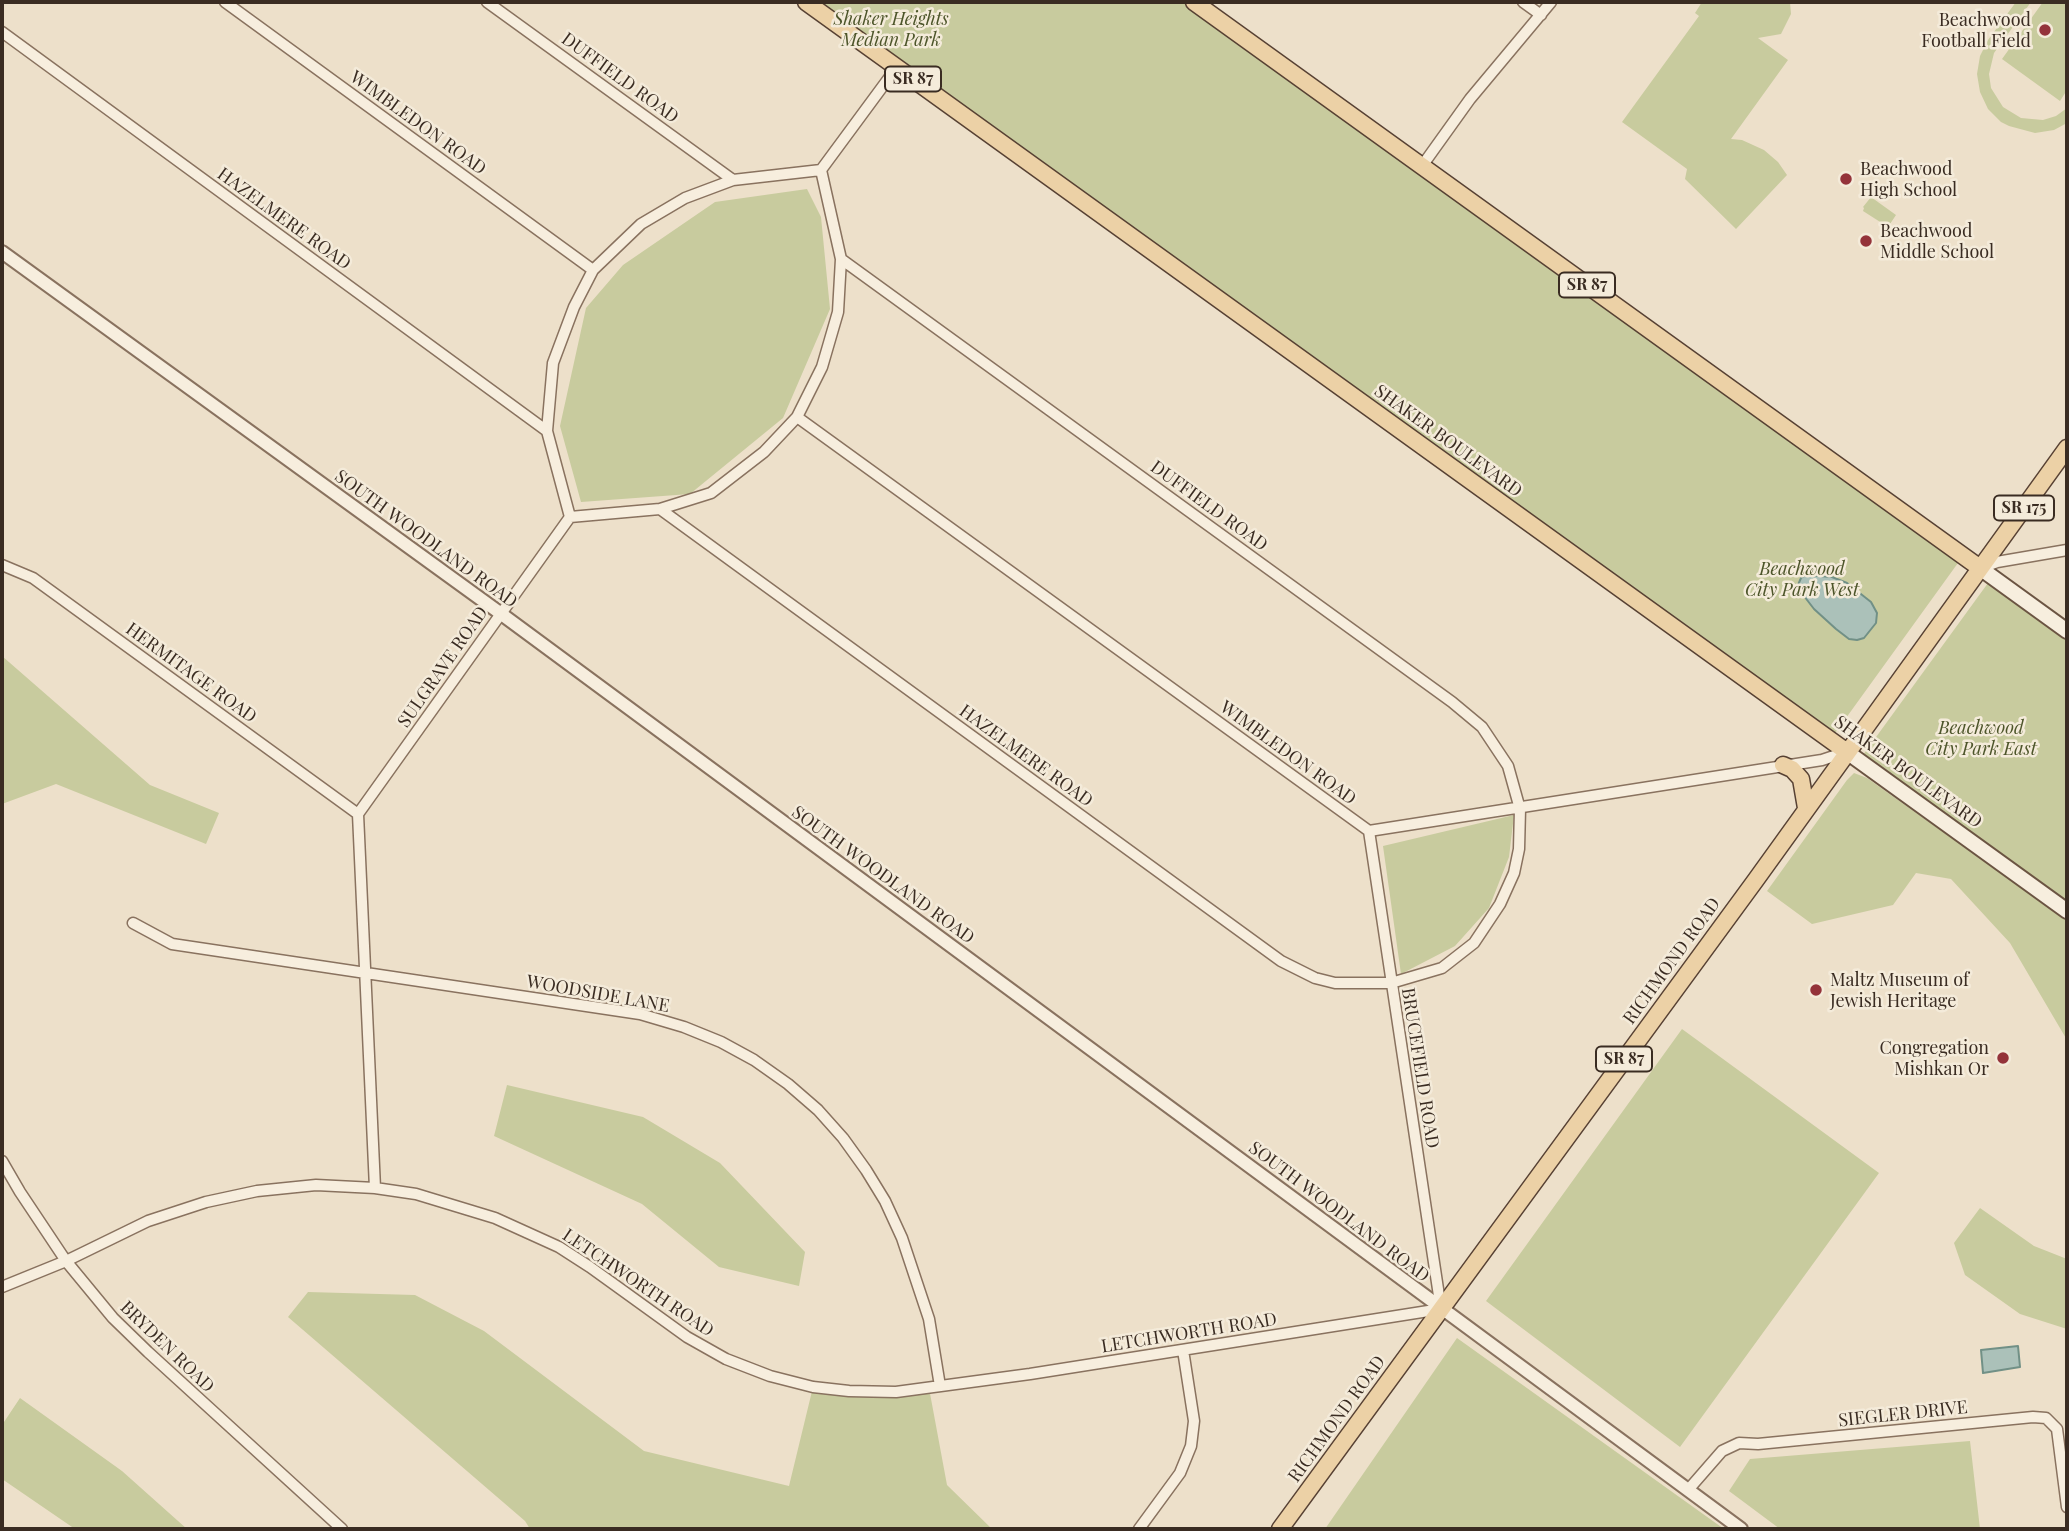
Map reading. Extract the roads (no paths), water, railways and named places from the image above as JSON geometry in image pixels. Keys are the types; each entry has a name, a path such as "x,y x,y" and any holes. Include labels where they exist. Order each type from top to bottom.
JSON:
{"main road":[{"name":"SHAKER BOULEVARD","path":"807,2 2067,911"},
{"name":"SR 87","path":"1194,2 1980,568"},
{"name":"RICHMOND ROAD","path":"1280,1529 1755,881 2067,447"},
{"path":"1980,568 2067,631"},
{"path":"1783,765 1792,769 1801,779 1806,807"}],"street":[{"name":"WIMBLEDON ROAD","path":"225,2 593,270"},
{"name":"DUFFIELD ROAD","path":"487,2 733,180"},
{"path":"1523,2 1541,15"},
{"path":"1422,166 1470,99 1551,2"},
{"name":"HAZELMERE ROAD","path":"2,32 547,431"},
{"path":"821,170 841,260 838,312 822,367 797,417 764,452 711,493 660,509 570,517 547,431 553,363 574,307 593,270 641,224 685,198 733,180 821,170 897,67"},
{"name":"SOUTH WOODLAND ROAD","path":"2,252 500,613 1741,1529"},
{"name":"DUFFIELD ROAD","path":"841,260 1452,702 1482,727 1508,766 1520,809 1519,849 1514,873 1500,904 1474,943 1442,968 1391,983"},
{"name":"WIMBLEDON ROAD","path":"797,417 1369,831"},
{"name":"HAZELMERE ROAD","path":"660,509 1281,961 1315,978 1335,984 1391,983"},
{"name":"SULGRAVE ROAD","path":"358,814 570,517"},
{"path":"1980,568 1997,562 2067,550"},
{"name":"HERMITAGE ROAD","path":"2,565 33,578 358,814"},
{"path":"1369,831 1822,760 1846,752"},
{"path":"358,814 375,1188"},
{"name":"BRUCEFIELD ROAD","path":"1369,831 1441,1309"},
{"name":"WOODSIDE LANE","path":"133,923 172,944 640,1014 684,1027 721,1042 754,1060 818,1110 843,1138 884,1201 902,1238 929,1319 940,1387"},
{"name":"BRYDEN ROAD","path":"2,1161 66,1261 113,1318 342,1529"},
{"name":"LETCHWORTH ROAD","path":"2,1287 66,1261 148,1220 206,1202 257,1191 316,1185 375,1188 415,1194 526,1231 559,1247 687,1337 726,1359 770,1376 813,1387 849,1391 896,1392 940,1387 1441,1309"},
{"path":"1139,1529 1180,1473 1191,1446 1194,1421 1184,1350"},
{"name":"SIEGLER DRIVE","path":"1688,1490 1722,1451 1740,1443 1758,1444 2008,1419 2046,1418 2057,1429 2067,1507"}],"water":[{"path":"1806,575 1832,577 1847,583 1871,602 1877,613 1876,623 1864,638 1849,639 1814,609 1798,585"},
{"path":"2018,1346 2020,1367 1983,1373 1981,1350"}],"place":[{"name":"Beachwood Football Field","path":"2045,30"},
{"name":"Beachwood High School","path":"1846,179"},
{"name":"Beachwood Middle School","path":"1866,241"},
{"name":"Maltz Museum of Jewish Heritage","path":"1816,990"},
{"name":"Congregation Mishkan Or","path":"2003,1058"}],"park label":[{"name":"Shaker Heights Median Park","path":"891,29"},
{"name":"Beachwood City Park West","path":"1802,579"},
{"name":"Beachwood City Park East","path":"1981,738"}]}
